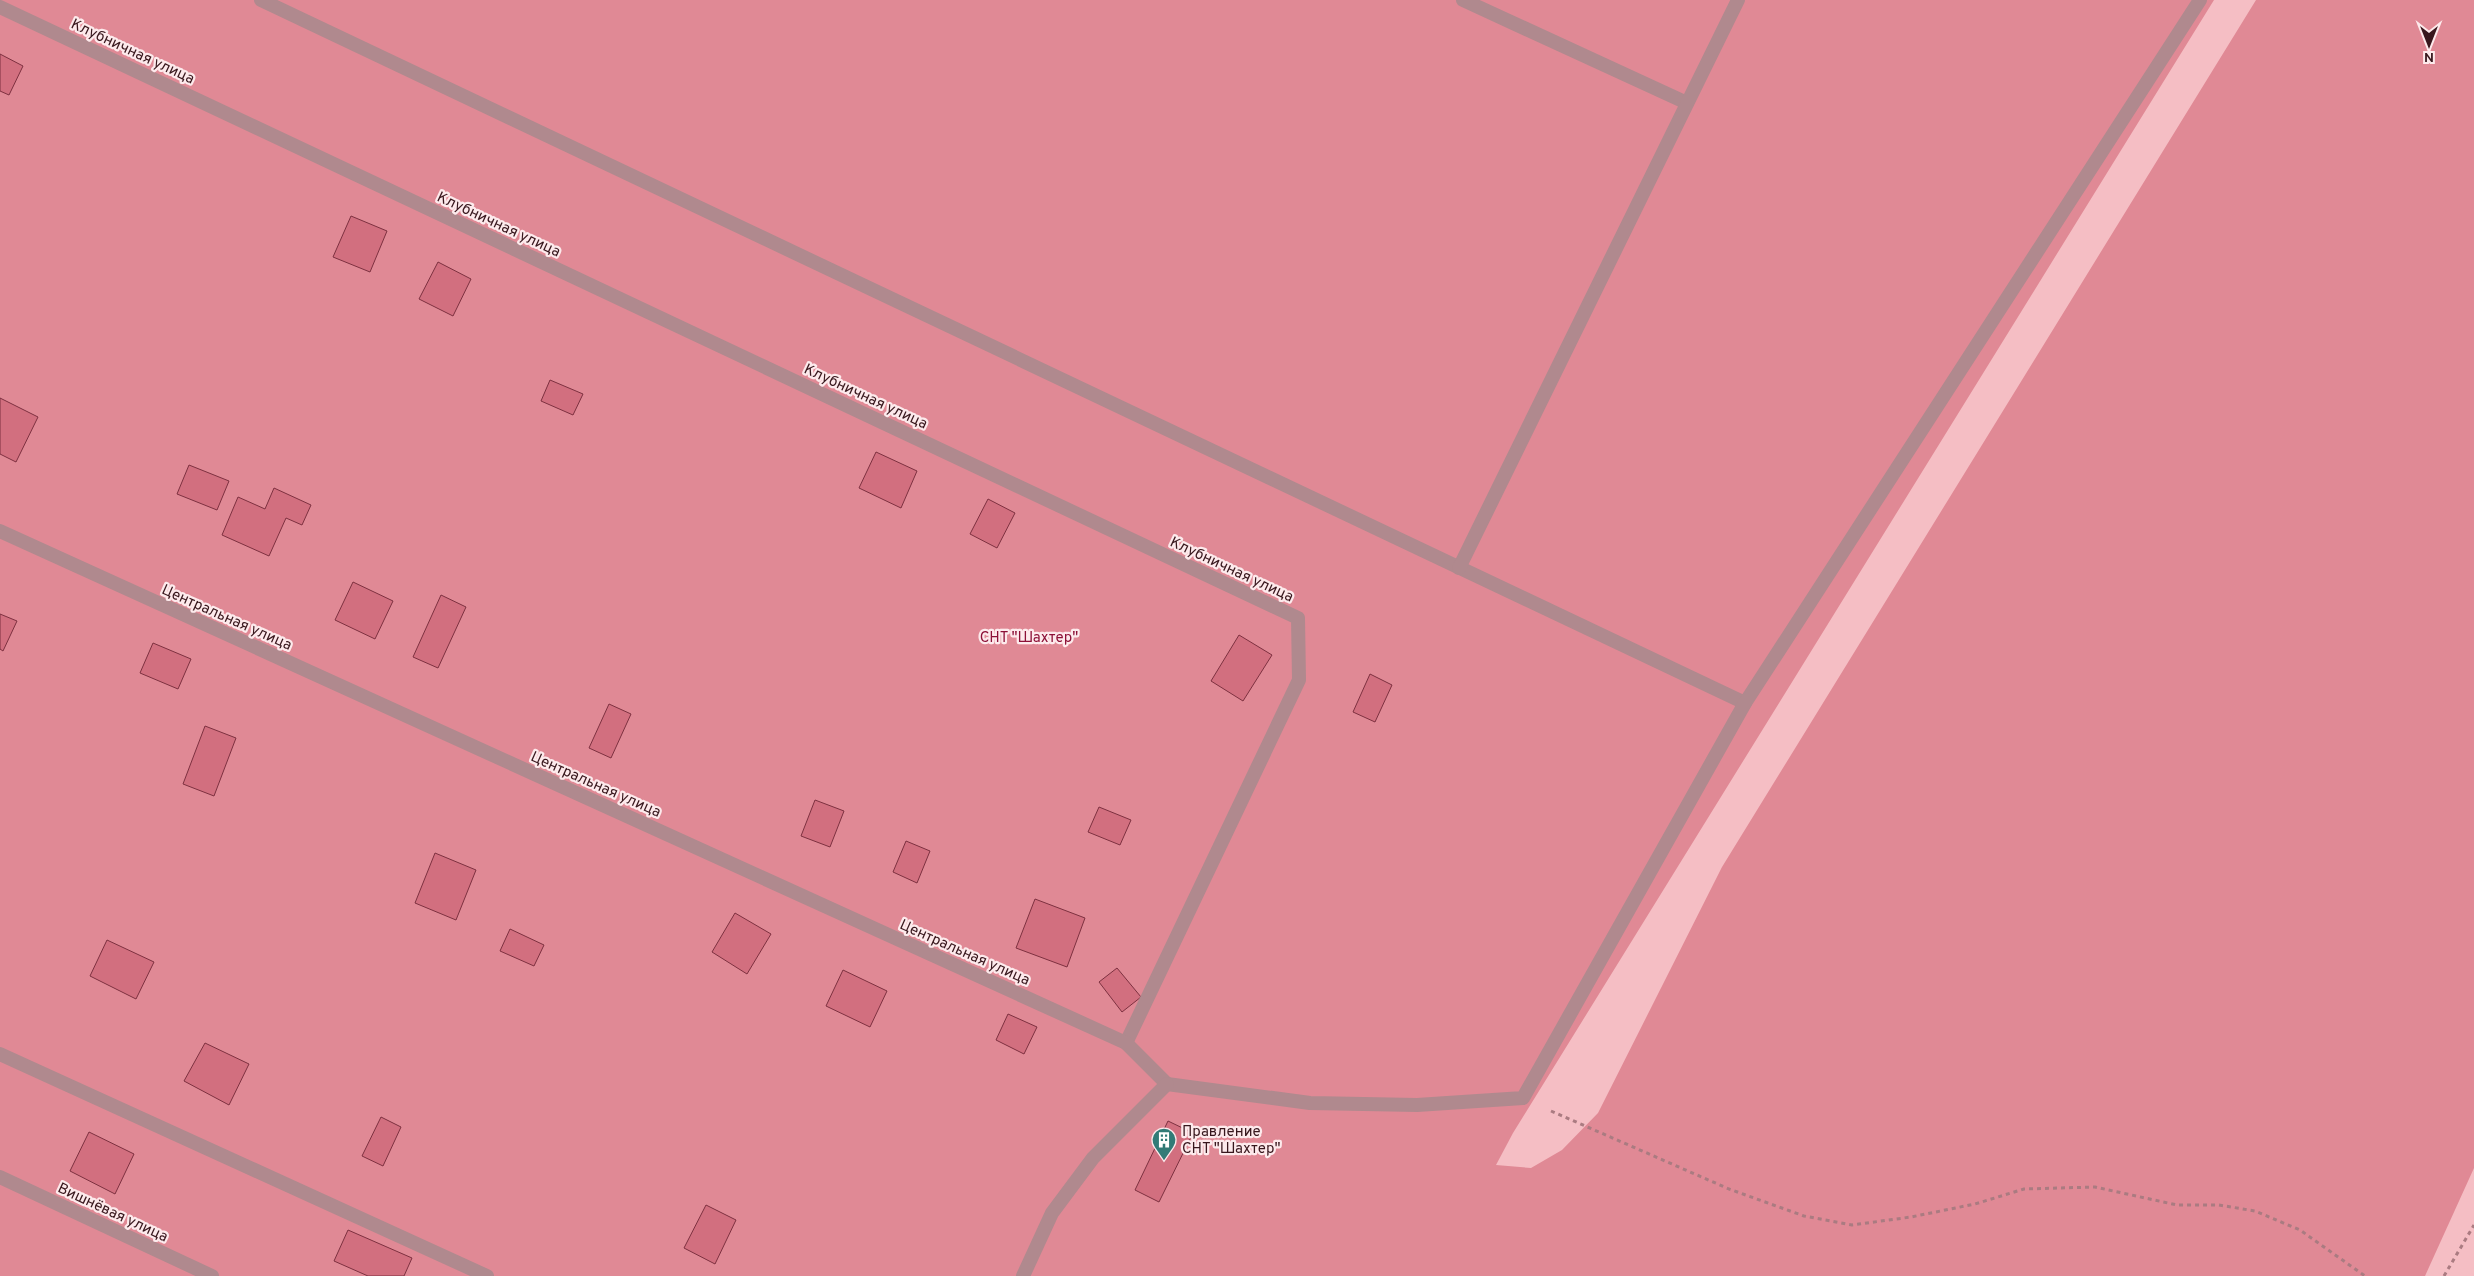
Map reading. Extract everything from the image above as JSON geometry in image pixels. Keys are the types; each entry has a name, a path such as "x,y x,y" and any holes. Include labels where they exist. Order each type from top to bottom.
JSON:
{"lane":[{"path":"261,0 1745,703"},
{"path":"1462,0 1687,103"},
{"path":"1459,568 1738,0"},
{"path":"1023,1276 1052,1214 1087,1166 1167,1084 1310,1103 1417,1105 1523,1098 1745,703 2200,0"},
{"name":"Клубничная улица","path":"0,7 1298,618 1299,680 1126,1043"},
{"name":"Центральная улица","path":"0,532 1126,1043 1167,1084"},
{"path":"0,1054 487,1276"},
{"name":"Вишнёвая улица","path":"0,1178 212,1276"}],"path":[{"path":"1523,1098 1729,1189 1804,1216 1852,1225 1956,1208 2024,1189 2095,1187 2176,1205 2219,1205 2255,1210 2300,1230 2365,1276"},
{"path":"2444,1276 2474,1224"}],"green space":[{"name":"СНТ \"Шахтер\"","path":"0,0 2214,0 1513,1133 1496,1165 1531,1168 1562,1150 1598,1113 1722,867 2256,0 2474,0 2474,1168 2425,1276 0,1276"}],"building":[{"path":"0,54 23,66 9,95 0,91"},
{"path":"351,216 387,231 370,272 333,257"},
{"path":"438,262 471,279 453,316 419,299"},
{"path":"550,380 583,394 573,415 541,401"},
{"path":"0,398 38,417 16,462 0,454"},
{"path":"876,452 917,471 901,508 859,488"},
{"path":"189,465 229,481 217,510 177,494"},
{"path":"274,488 311,505 302,525 286,518 269,556 222,535 238,497 265,509"},
{"path":"988,499 1015,513 997,548 970,534"},
{"path":"353,582 393,601 375,639 335,620"},
{"path":"441,595 466,607 438,668 413,657"},
{"path":"0,614 17,621 3,651 0,649"},
{"path":"1239,635 1272,655 1243,701 1211,681"},
{"path":"153,643 191,659 178,689 140,673"},
{"path":"1370,674 1392,685 1375,722 1353,712"},
{"path":"609,704 631,714 611,758 589,748"},
{"path":"205,726 236,738 214,796 183,784"},
{"path":"815,800 844,811 830,847 801,836"},
{"path":"1099,807 1131,820 1120,845 1088,832"},
{"path":"906,841 930,851 917,883 893,872"},
{"path":"435,853 476,870 456,920 415,903"},
{"path":"1035,899 1085,918 1067,967 1016,948"},
{"path":"735,913 771,934 747,974 712,952"},
{"path":"510,929 544,945 534,966 500,951"},
{"path":"107,940 154,962 136,999 90,976"},
{"path":"1117,968 1141,997 1122,1012 1099,982"},
{"path":"843,970 887,991 870,1027 826,1006"},
{"path":"1008,1014 1037,1027 1024,1054 996,1040"},
{"path":"205,1043 249,1064 229,1105 184,1081"},
{"path":"381,1117 401,1127 383,1166 362,1156"},
{"name":"Правление СНТ \"Шахтер\"","path":"1168,1121 1193,1133 1159,1202 1135,1190"},
{"path":"89,1132 134,1154 115,1194 70,1171"},
{"path":"706,1205 736,1220 715,1264 684,1248"},
{"path":"348,1230 412,1258 404,1276 368,1276 334,1261"}],"place":[{"name":"Правление СНТ \"Шахтер\"","path":"1164,1161"}]}
